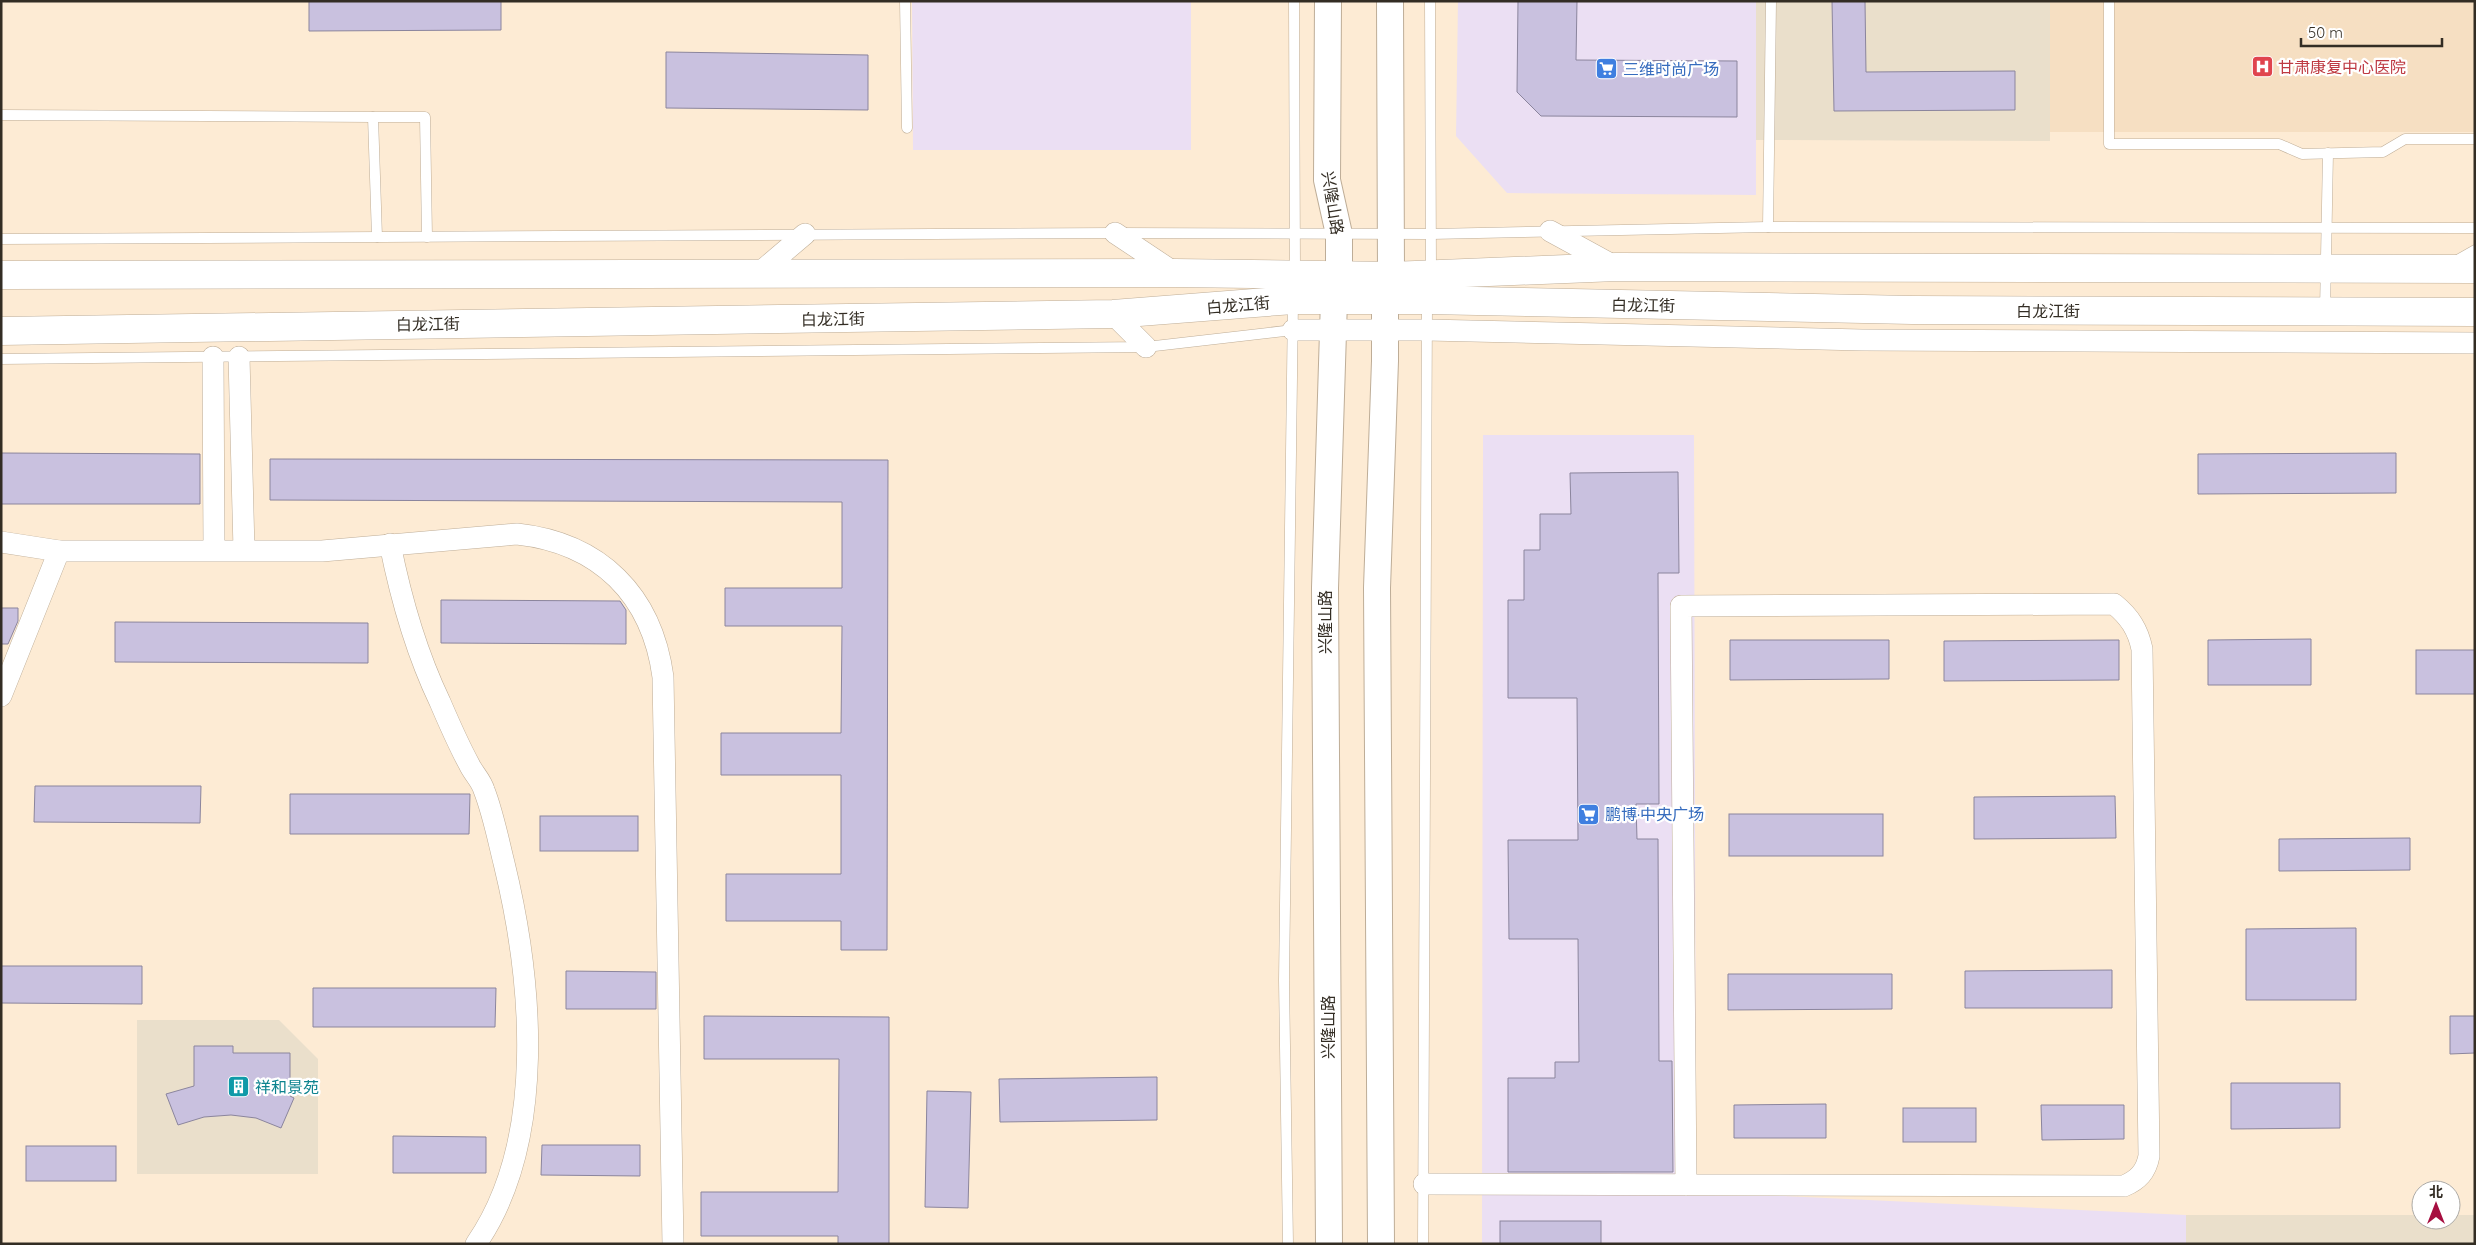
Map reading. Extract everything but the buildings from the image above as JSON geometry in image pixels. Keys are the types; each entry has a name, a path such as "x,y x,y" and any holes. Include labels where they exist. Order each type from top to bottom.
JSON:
{"main road":[{"name":"白龙江街","path":"1,275 1175,273 1294,288 1429,288 1616,267 2475,269"},
{"name":"白龙江街","path":"1,331 1113,314 1294,288"},
{"name":"白龙江街","path":"1429,288 1564,304 1912,310 2475,312"}],"street":[{"name":"兴隆山路","path":"1328,1 1327,180 1339,234 1325,588 1329,1244"},
{"path":"1382,1244 1377,588 1385,330 1391,234 1390,1"},
{"path":"1550,231 1616,267"},
{"path":"1115,233 1175,273"},
{"path":"758,274 805,234"},
{"path":"1564,304 1626,333"},
{"path":"1862,340 1912,310"},
{"path":"1113,314 1146,347"},
{"name":"白龙江街","path":"1293,330 1626,333 1862,340 2475,343"},
{"path":"239,356 244,550"},
{"path":"213,357 214,550"},
{"path":"1,542 59,551 322,551 504,535 537,537 557,542 588,556 610,572 637,602 655,638 663,677 674,1244"},
{"path":"390,544 406,612 426,672 470,765 484,789 510,889 524,969 527,1040 521,1118 514,1157 504,1189 476,1244"},
{"path":"1,696 59,551"},
{"path":"1424,1184 1686,1185 2124,1186 2142,1175 2149,1156 2142,649 2136,630 2114,604 1681,606 1686,1185"}],"lane":[{"path":"905,1 907,128"},
{"path":"1288,1244 1284,980 1295,234 1294,1"},
{"path":"1424,1244 1427,330 1431,234 1430,1"},
{"path":"1768,227 1771,1"},
{"path":"2109,1 2109,144 2279,144 2302,154 2383,152 2404,139 2475,139"},
{"path":"1,115 425,117 427,237"},
{"path":"373,117 377,237"},
{"path":"2325,312 2328,153"},
{"path":"1,239 805,234 1431,234 1768,227 2475,228"},
{"path":"2442,269 2475,250"},
{"path":"1,359 1146,347 1293,330"}],"shaded area":[{"path":"912,1 1191,1 1191,150 913,150"},
{"name":"三维时尚广场","path":"1458,1 1756,1 1756,195 1507,193 1456,136"},
{"path":"1756,1 2050,1 2050,141 1756,140"},
{"name":"甘肃康复中心医院","path":"2050,1 2475,1 2475,132 2050,132"},
{"name":"鹏博·中央广场","path":"1483,435 1694,435 1696,1192 2186,1215 2186,1244 1482,1244"},
{"path":"137,1020 279,1020 318,1059 318,1174 137,1174"},
{"path":"2186,1215 2411,1215 2411,1230 2461,1230 2461,1215 2475,1215 2475,1244 2186,1244"}],"place":[{"name":"甘肃康复中心医院","path":"2262,67"},
{"name":"三维时尚广场","path":"1607,69"},
{"name":"鹏博·中央广场","path":"1589,814"},
{"name":"祥和景苑","path":"239,1087"}]}
